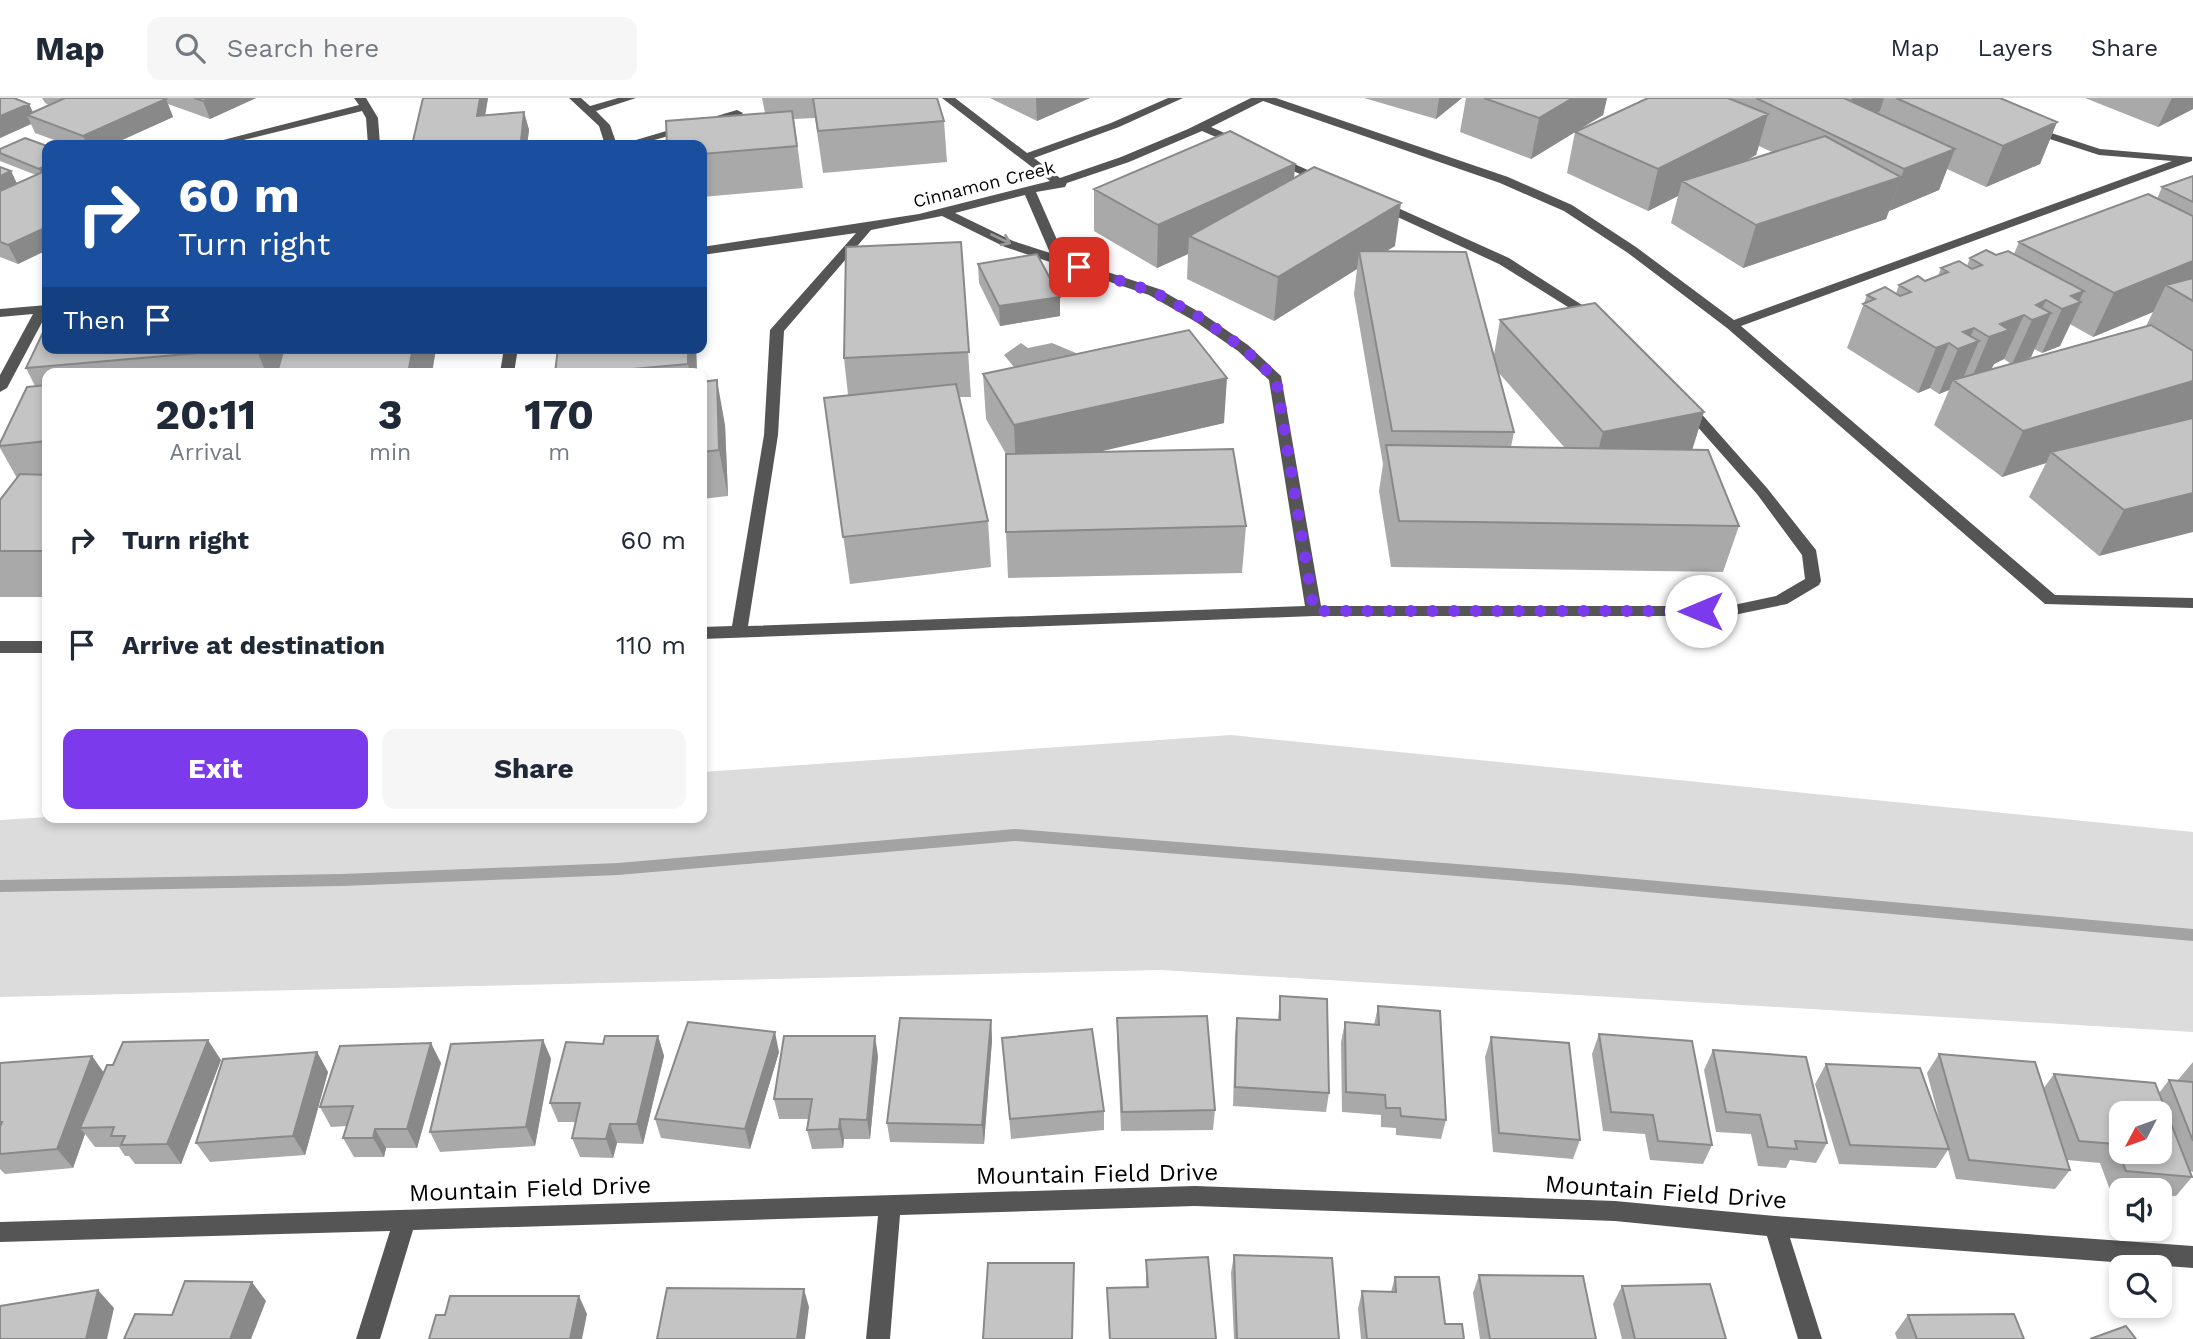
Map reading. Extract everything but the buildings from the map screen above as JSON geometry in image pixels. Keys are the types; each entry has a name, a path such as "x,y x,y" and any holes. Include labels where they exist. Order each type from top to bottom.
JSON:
{"street":[{"path":"575,98 604,125 609,140"},
{"path":"587,110 629,98"},
{"path":"948,98 1061,184"},
{"path":"1026,157 1115,125 1177,98"},
{"path":"1262,98 1504,180 1568,208 1632,250 1732,325 2051,600 2193,603"},
{"name":"Cinnamon Creek","path":"707,250 866,229 945,213 1061,184 1118,164 1204,128 1262,98"},
{"path":"228,140 363,102 372,118 374,140"},
{"path":"642,140 737,113"},
{"path":"2020,125 2044,136 2099,152 2191,159"},
{"path":"1204,128 1336,186"},
{"path":"1732,325 2191,159"},
{"path":"1030,192 1059,260"},
{"path":"1362,196 1504,261 1613,331"},
{"path":"945,213 1009,244 1166,299 1201,318 1243,348 1276,379 1314,611"},
{"path":"739,632 771,435 777,330 866,229"},
{"path":"0,313 42,309"},
{"path":"0,388 42,314"},
{"path":"707,633 1314,611 1729,611 1781,600 1813,581 1810,554 1762,491 1673,391"},
{"path":"0,647 42,647"},
{"name":"Mountain Field Drive","path":"0,1232 1195,1196 1615,1211 1775,1226 2193,1257"},
{"path":"878,1339 890,1205"},
{"path":"369,1339 405,1219"},
{"path":"1775,1226 1810,1339"}],"shaded area":[{"path":"1021,343 1028,348 1052,343 1088,358 1018,372 1004,355"},
{"path":"1231,735 2193,832 2193,1032 1161,970 0,997 0,820 42,817 42,823 707,823 707,772"}],"waterway":[{"path":"0,886 342,880 618,869 1015,835 1569,879 2193,935"}],"route":[{"path":"1079,267 1154,292 1201,318 1243,348 1276,379 1314,611 1701,611"}]}
